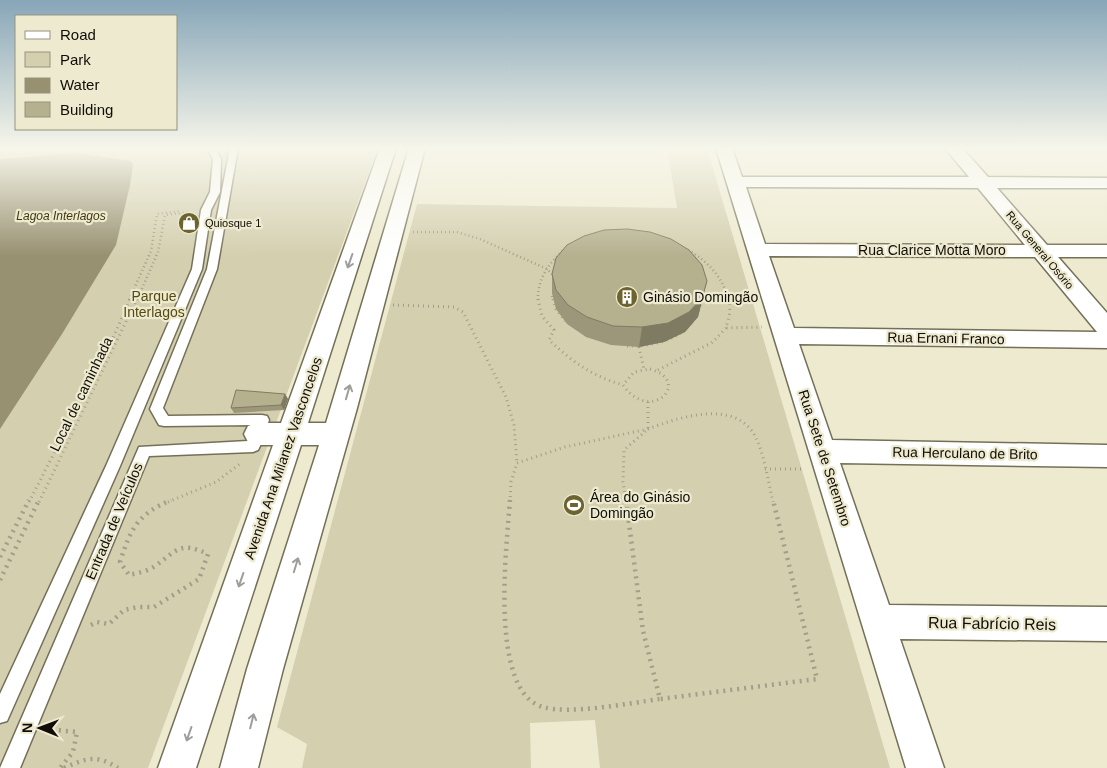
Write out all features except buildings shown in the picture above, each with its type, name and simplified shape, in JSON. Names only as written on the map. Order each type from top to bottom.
[{"type":"street","name":"Avenida Ana Milanez Vasconcelos","points":[[177,768],[376,184]]},
{"type":"street","points":[[239,768],[264,670],[336,434],[407,184]]},
{"type":"street","name":"Rua Sete de Setembro","points":[[737,184],[925,768]]},
{"type":"street","name":"Rua General Osório","points":[[984,184],[1107,328]]},
{"type":"street","points":[[364,222],[396,227]]},
{"type":"street","name":"Rua Clarice Motta Moro","points":[[757,250],[1107,251]]},
{"type":"street","points":[[340,291],[376,298]]},
{"type":"street","name":"Rua Ernani Franco","points":[[784,331],[1107,340]]},
{"type":"street","points":[[257,434],[336,434]]},
{"type":"street","name":"Rua Herculano de Brito","points":[[825,460],[1107,456]]},
{"type":"street","name":"Rua Fabrício Reis","points":[[878,622],[1107,624]]},
{"type":"lane","name":"Entrada de Veículos","points":[[0,714],[114,466],[170,337],[197,269],[199,210],[215,192],[215,184]]},
{"type":"lane","points":[[227,184],[212,268],[156,409],[164,421],[262,420],[257,434]]},
{"type":"lane","name":"Entrada de Veículos","points":[[10,768],[144,451],[252,446],[257,434]]},
{"type":"path","points":[[0,557],[113,338],[151,252],[158,214],[199,210]]},
{"type":"path","name":"Local de caminhada","points":[[0,580],[128,322],[158,252],[166,215],[199,210]]},
{"type":"path","points":[[396,227],[457,232],[480,238],[547,268],[556,278],[561,271]]},
{"type":"path","points":[[573,246],[565,248],[552,260],[539,282],[541,314],[554,330],[549,340],[573,362],[600,378],[623,385],[633,396],[648,402],[660,400],[669,391],[667,380],[658,370]]},
{"type":"path","points":[[623,385],[630,373],[644,368],[658,370],[714,342],[726,328],[730,311],[724,288],[710,265],[694,252],[685,248]]},
{"type":"path","points":[[620,346],[639,347],[664,342],[685,332],[698,317],[702,301],[700,292]]},
{"type":"path","points":[[552,293],[556,309],[567,324]]},
{"type":"path","points":[[376,298],[454,307],[463,312],[495,373],[506,399],[514,424],[517,463],[510,482],[503,600],[510,667],[525,696],[542,707],[576,709],[817,679],[765,469],[754,435],[742,422],[723,415],[701,414],[669,420],[648,429],[608,436],[517,463]]},
{"type":"path","points":[[726,328],[784,331]]},
{"type":"path","points":[[639,347],[644,368]]},
{"type":"path","points":[[648,402],[648,429],[624,450],[623,482],[636,563],[643,631],[660,699]]},
{"type":"path","points":[[66,636],[97,622],[109,624],[124,610],[138,606],[154,607],[199,579],[208,554],[191,546],[181,547],[167,554],[156,565],[140,573],[129,575],[120,562],[134,525],[146,512],[232,474],[245,458]]},
{"type":"path","points":[[765,469],[825,460]]},
{"type":"path","points":[[31,718],[47,731],[77,732],[73,752],[60,768]]},
{"type":"path","points":[[64,768],[89,756],[105,759],[118,768]]},
{"type":"green space","name":"Parque Interlagos","points":[[0,184],[365,184],[148,768],[0,768]]},
{"type":"green space","name":"Área do Ginásio Domingão","points":[[673,184],[718,184],[890,768],[600,768],[595,720],[530,723],[531,768],[302,768],[307,744],[277,727],[417,204],[677,208]]},
{"type":"water","name":"Lagoa Interlagos","points":[[0,184],[130,184],[116,245],[62,334],[0,429]]},
{"type":"place","name":"Quiosque 1","points":[[189,223]]},
{"type":"place","name":"Ginásio Domingão","points":[[627,297]]},
{"type":"place","name":"Área do Ginásio Domingão","points":[[574,505]]}]
